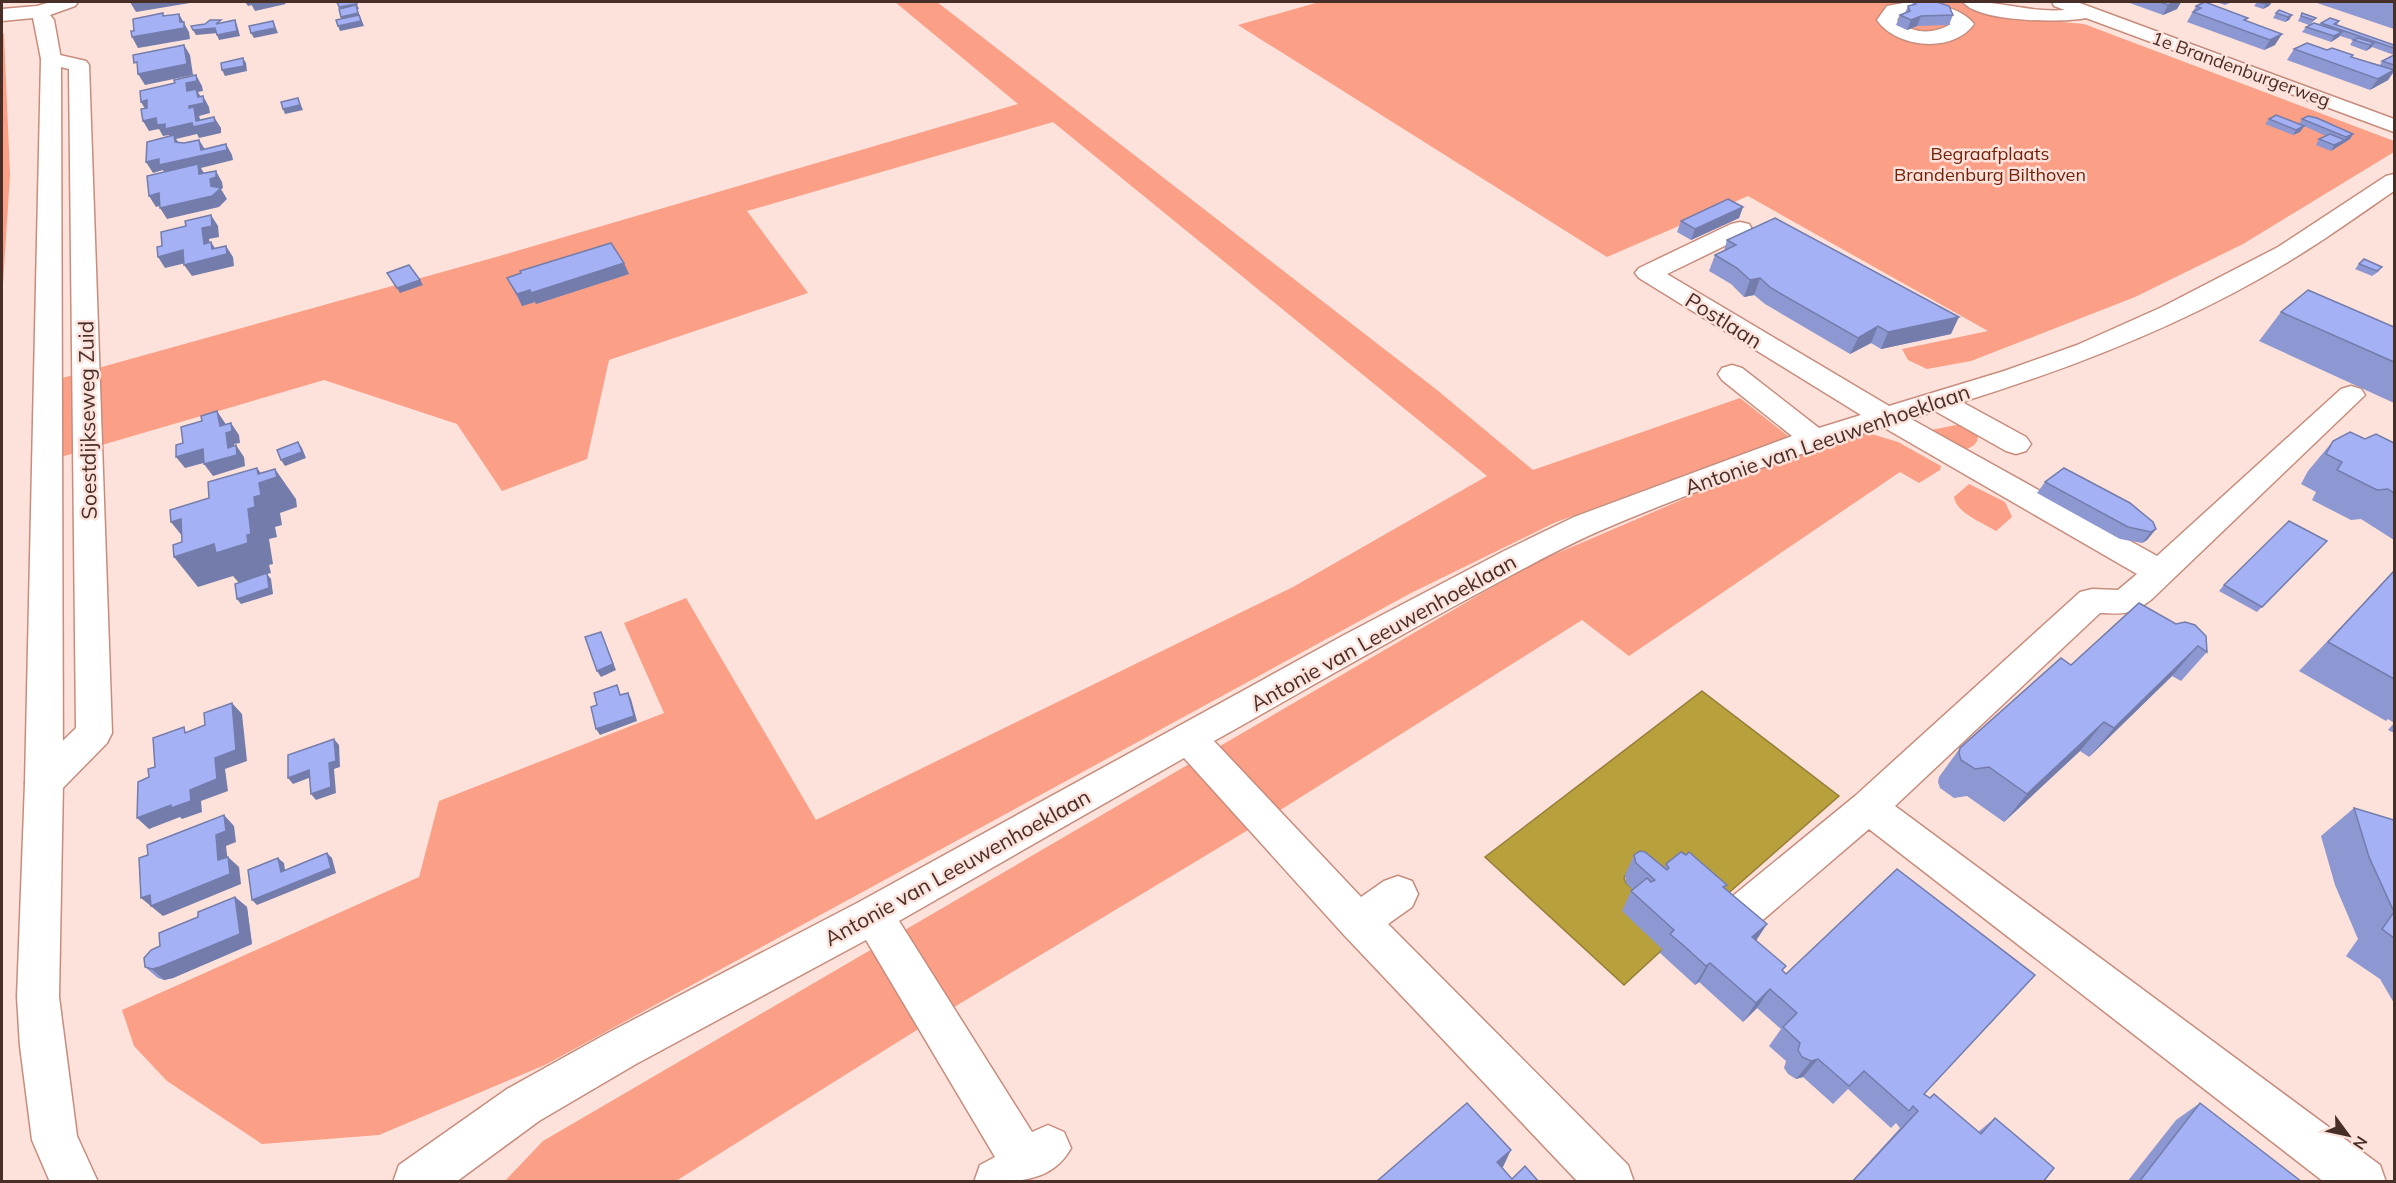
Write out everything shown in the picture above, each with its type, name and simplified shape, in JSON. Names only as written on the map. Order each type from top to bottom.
[{"type":"street","name":"1e Brandenburgerweg","points":[[1972,2],[2024,15],[2074,16],[2088,12]]},
{"type":"street","points":[[1946,13],[1972,2]]},
{"type":"street","name":"1e Brandenburgerweg","points":[[2061,2],[2394,126]]},
{"type":"street","name":"Soestdijkseweg Zuid","points":[[2,15],[53,7]]},
{"type":"street","name":"Soestdijkseweg Zuid","points":[[53,7],[45,23],[51,59],[44,783],[38,997],[56,1140],[75,1182]]},
{"type":"street","name":"Soestdijkseweg Zuid","points":[[44,783],[93,733],[79,65],[51,59]]},
{"type":"street","points":[[2374,118],[2394,106]]},
{"type":"street","name":"Antonie van Leeuwenhoeklaan","points":[[416,1182],[523,1105],[696,1008],[873,915],[1189,740],[1365,639],[1532,550],[1585,525],[1814,439],[1938,401],[2087,351],[2172,313],[2288,252],[2394,181]]},
{"type":"street","name":"Postlaan","points":[[1740,229],[1648,273],[1842,392],[1888,417]]},
{"type":"street","points":[[1732,374],[1814,439]]},
{"type":"street","points":[[1737,917],[1868,807],[2092,601],[2126,602],[2351,395]]},
{"type":"street","points":[[1938,401],[2016,444],[1971,471]]},
{"type":"street","points":[[1888,417],[1971,471],[2160,572]]},
{"type":"street","points":[[1189,740],[1358,922],[1611,1182]]},
{"type":"street","points":[[1868,807],[2363,1182]]},
{"type":"street","points":[[1358,922],[1398,894]]},
{"type":"street","points":[[873,915],[979,1068],[1023,1165]]},
{"type":"green space","points":[[895,2],[937,2],[1437,390],[1533,470],[1740,398],[1788,436],[1554,523],[1411,593],[545,1065],[379,1135],[262,1144],[167,1081],[134,1046],[122,1010],[419,877],[439,801],[664,713],[624,623],[686,598],[816,820],[1293,587],[1487,476],[1053,122],[747,211],[808,293],[609,360],[587,459],[502,491],[457,424],[324,380],[47,461],[48,382],[496,257],[1018,104]]},
{"type":"green space","name":"Begraafplaats Brandenburg Bilthoven","points":[[1319,2],[1964,2],[2019,18],[2084,24],[2394,141],[2394,152],[2243,244],[2135,297],[1971,361],[1927,369],[1908,360],[1902,349],[1988,331],[1748,196],[1607,257],[1238,25]]},
{"type":"green space","points":[[2,32],[4,34],[10,175],[2,299]]},
{"type":"green space","points":[[1961,424],[1974,431],[1978,437],[1973,446],[1963,450],[1926,431]]},
{"type":"green space","points":[[1865,432],[1898,442],[1941,466],[1940,470],[1919,483],[1900,472],[1629,656],[1582,620],[1263,821],[936,1018],[676,1181],[504,1182],[543,1141],[1532,564],[1707,489]]},
{"type":"green space","points":[[1969,484],[2005,502],[2012,517],[1996,531],[1965,513],[1956,503],[1954,497]]},
{"type":"shaded area","points":[[1702,691],[1839,796],[1715,905],[1627,873],[1624,878],[1626,883],[1645,900],[1663,949],[1624,985],[1485,857]]},
{"type":"building","points":[[337,2],[356,2],[357,4],[339,7]]},
{"type":"building","points":[[1915,2],[1937,2],[1949,6],[1953,15],[1921,16],[1911,20],[1900,15],[1910,11],[1908,6],[1916,4]]},
{"type":"building","points":[[2160,2],[2176,2],[2168,5]]},
{"type":"building","points":[[2205,2],[2282,34],[2270,40],[2193,12],[2201,8],[2196,6]]},
{"type":"building","points":[[356,5],[358,13],[341,17],[339,9]]},
{"type":"building","points":[[2279,10],[2292,15],[2288,17],[2276,13]]},
{"type":"building","points":[[163,13],[163,16],[179,14],[180,22],[184,22],[184,28],[132,37],[133,19]]},
{"type":"building","points":[[2302,13],[2316,18],[2313,20],[2301,16]]},
{"type":"building","points":[[359,15],[361,21],[338,26],[336,20]]},
{"type":"building","points":[[2330,18],[2339,21],[2334,24],[2394,45],[2394,48],[2321,23]]},
{"type":"building","points":[[210,20],[221,20],[216,24],[235,20],[237,31],[217,35],[215,28],[193,30],[191,26],[205,24]]},
{"type":"building","points":[[273,21],[275,28],[251,33],[249,26]]},
{"type":"building","points":[[2314,23],[2342,32],[2334,36],[2306,27]]},
{"type":"building","points":[[2358,38],[2374,43],[2370,45],[2353,40]]},
{"type":"building","points":[[2307,43],[2327,50],[2332,48],[2353,55],[2351,57],[2394,70],[2378,79],[2294,49]]},
{"type":"building","points":[[184,45],[187,64],[138,74],[137,62],[134,63],[133,55]]},
{"type":"building","points":[[2394,55],[2394,65],[2382,61]]},
{"type":"building","points":[[243,58],[244,66],[222,70],[221,63]]},
{"type":"building","points":[[196,75],[197,81],[186,83],[187,91],[196,89],[198,97],[203,96],[204,103],[189,106],[189,108],[194,107],[196,121],[214,117],[215,122],[193,127],[192,123],[165,129],[165,124],[157,125],[156,118],[143,121],[141,109],[147,108],[147,100],[141,102],[140,91],[175,83],[174,80]]},
{"type":"building","points":[[298,98],[300,105],[283,109],[281,102]]},
{"type":"building","points":[[2276,115],[2304,126],[2296,130],[2269,119]]},
{"type":"building","points":[[2308,116],[2353,134],[2346,137],[2302,119]]},
{"type":"building","points":[[2330,134],[2345,140],[2334,145],[2319,139]]},
{"type":"building","points":[[174,135],[175,142],[199,140],[201,150],[226,144],[227,150],[159,165],[159,159],[146,162],[147,142]]},
{"type":"building","points":[[198,164],[199,174],[216,171],[216,177],[210,179],[211,186],[221,188],[212,196],[160,208],[159,193],[149,196],[147,176]]},
{"type":"building","points":[[1728,199],[1743,207],[1695,229],[1681,221]]},
{"type":"building","points":[[211,215],[212,226],[202,228],[204,244],[211,242],[212,249],[226,246],[227,254],[184,265],[183,250],[158,257],[157,247],[162,246],[161,232],[186,226],[185,221]]},
{"type":"building","points":[[1775,218],[1959,317],[1888,332],[1878,326],[1858,338],[1771,288],[1760,278],[1750,280],[1737,268],[1715,255],[1736,245],[1727,240]]},
{"type":"building","points":[[611,243],[624,263],[531,293],[530,290],[517,294],[507,278],[521,273],[520,271]]},
{"type":"building","points":[[2364,259],[2382,267],[2377,271],[2359,264]]},
{"type":"building","points":[[409,265],[420,280],[397,288],[387,273]]},
{"type":"building","points":[[2308,290],[2394,327],[2394,362],[2281,312]]},
{"type":"building","points":[[217,411],[220,426],[231,423],[232,431],[226,433],[228,448],[236,445],[237,455],[204,464],[203,449],[176,457],[176,445],[183,443],[181,427],[202,421],[201,416]]},
{"type":"building","points":[[2350,432],[2365,439],[2376,434],[2394,443],[2394,493],[2388,489],[2377,490],[2337,470],[2342,462],[2326,454],[2333,441]]},
{"type":"building","points":[[298,442],[302,452],[281,460],[277,450]]},
{"type":"building","points":[[257,468],[258,474],[275,469],[277,477],[259,483],[261,495],[254,497],[255,507],[248,509],[251,534],[247,535],[248,543],[216,553],[214,544],[174,557],[173,545],[182,542],[181,519],[171,522],[170,510],[209,498],[208,482]]},
{"type":"building","points":[[2064,468],[2130,503],[2153,522],[2156,529],[2151,532],[2128,527],[2045,482]]},
{"type":"building","points":[[2289,521],[2327,541],[2262,607],[2224,585]]},
{"type":"building","points":[[2394,571],[2394,679],[2328,642]]},
{"type":"building","points":[[267,573],[269,588],[237,599],[235,584]]},
{"type":"building","points":[[2139,603],[2176,624],[2185,622],[2195,625],[2206,636],[2207,652],[2198,646],[2114,728],[2104,722],[2027,794],[1989,767],[1975,769],[1961,760],[1960,748],[2061,658],[2071,665]]},
{"type":"building","points":[[601,632],[613,664],[597,671],[585,637]]},
{"type":"building","points":[[617,685],[620,695],[628,693],[634,716],[596,729],[591,707],[597,705],[594,693]]},
{"type":"building","points":[[232,703],[236,750],[215,758],[217,779],[190,790],[191,801],[171,808],[171,805],[137,818],[138,782],[149,777],[148,769],[155,767],[153,738],[184,727],[185,733],[205,725],[204,713]]},
{"type":"building","points":[[334,739],[336,761],[329,763],[331,787],[311,794],[309,770],[288,778],[288,755]]},
{"type":"building","points":[[2354,808],[2394,820],[2394,912],[2369,857]]},
{"type":"building","points":[[224,815],[226,831],[216,835],[218,860],[228,857],[230,874],[151,906],[150,895],[141,898],[139,858],[148,855],[147,845]]},
{"type":"building","points":[[1640,851],[1645,852],[1667,870],[1669,868],[1666,864],[1681,852],[1686,855],[1689,852],[1727,885],[1723,887],[1767,924],[1752,937],[1786,966],[1782,970],[1786,974],[1897,869],[2035,975],[1924,1094],[1930,1098],[1934,1094],[1981,1134],[1995,1118],[2054,1168],[2043,1182],[1852,1182],[1918,1111],[1913,1106],[1909,1111],[1864,1071],[1849,1086],[1818,1059],[1811,1061],[1802,1057],[1798,1050],[1800,1043],[1783,1027],[1797,1013],[1770,989],[1756,1003],[1710,963],[1706,966],[1670,934],[1674,930],[1631,891],[1647,878],[1651,882],[1655,880],[1636,863],[1634,855]]},
{"type":"building","points":[[327,853],[331,868],[252,900],[248,870],[278,858],[281,872]]},
{"type":"building","points":[[235,897],[240,934],[160,967],[152,969],[145,967],[144,958],[151,950],[160,946],[159,933],[198,917],[198,912]]},
{"type":"building","points":[[2394,912],[2394,938],[2382,929]]},
{"type":"building","points":[[1467,1103],[1511,1150],[1497,1162],[1512,1179],[1525,1166],[1539,1182],[1376,1182]]},
{"type":"building","points":[[2200,1103],[2302,1182],[2139,1182]]}]
